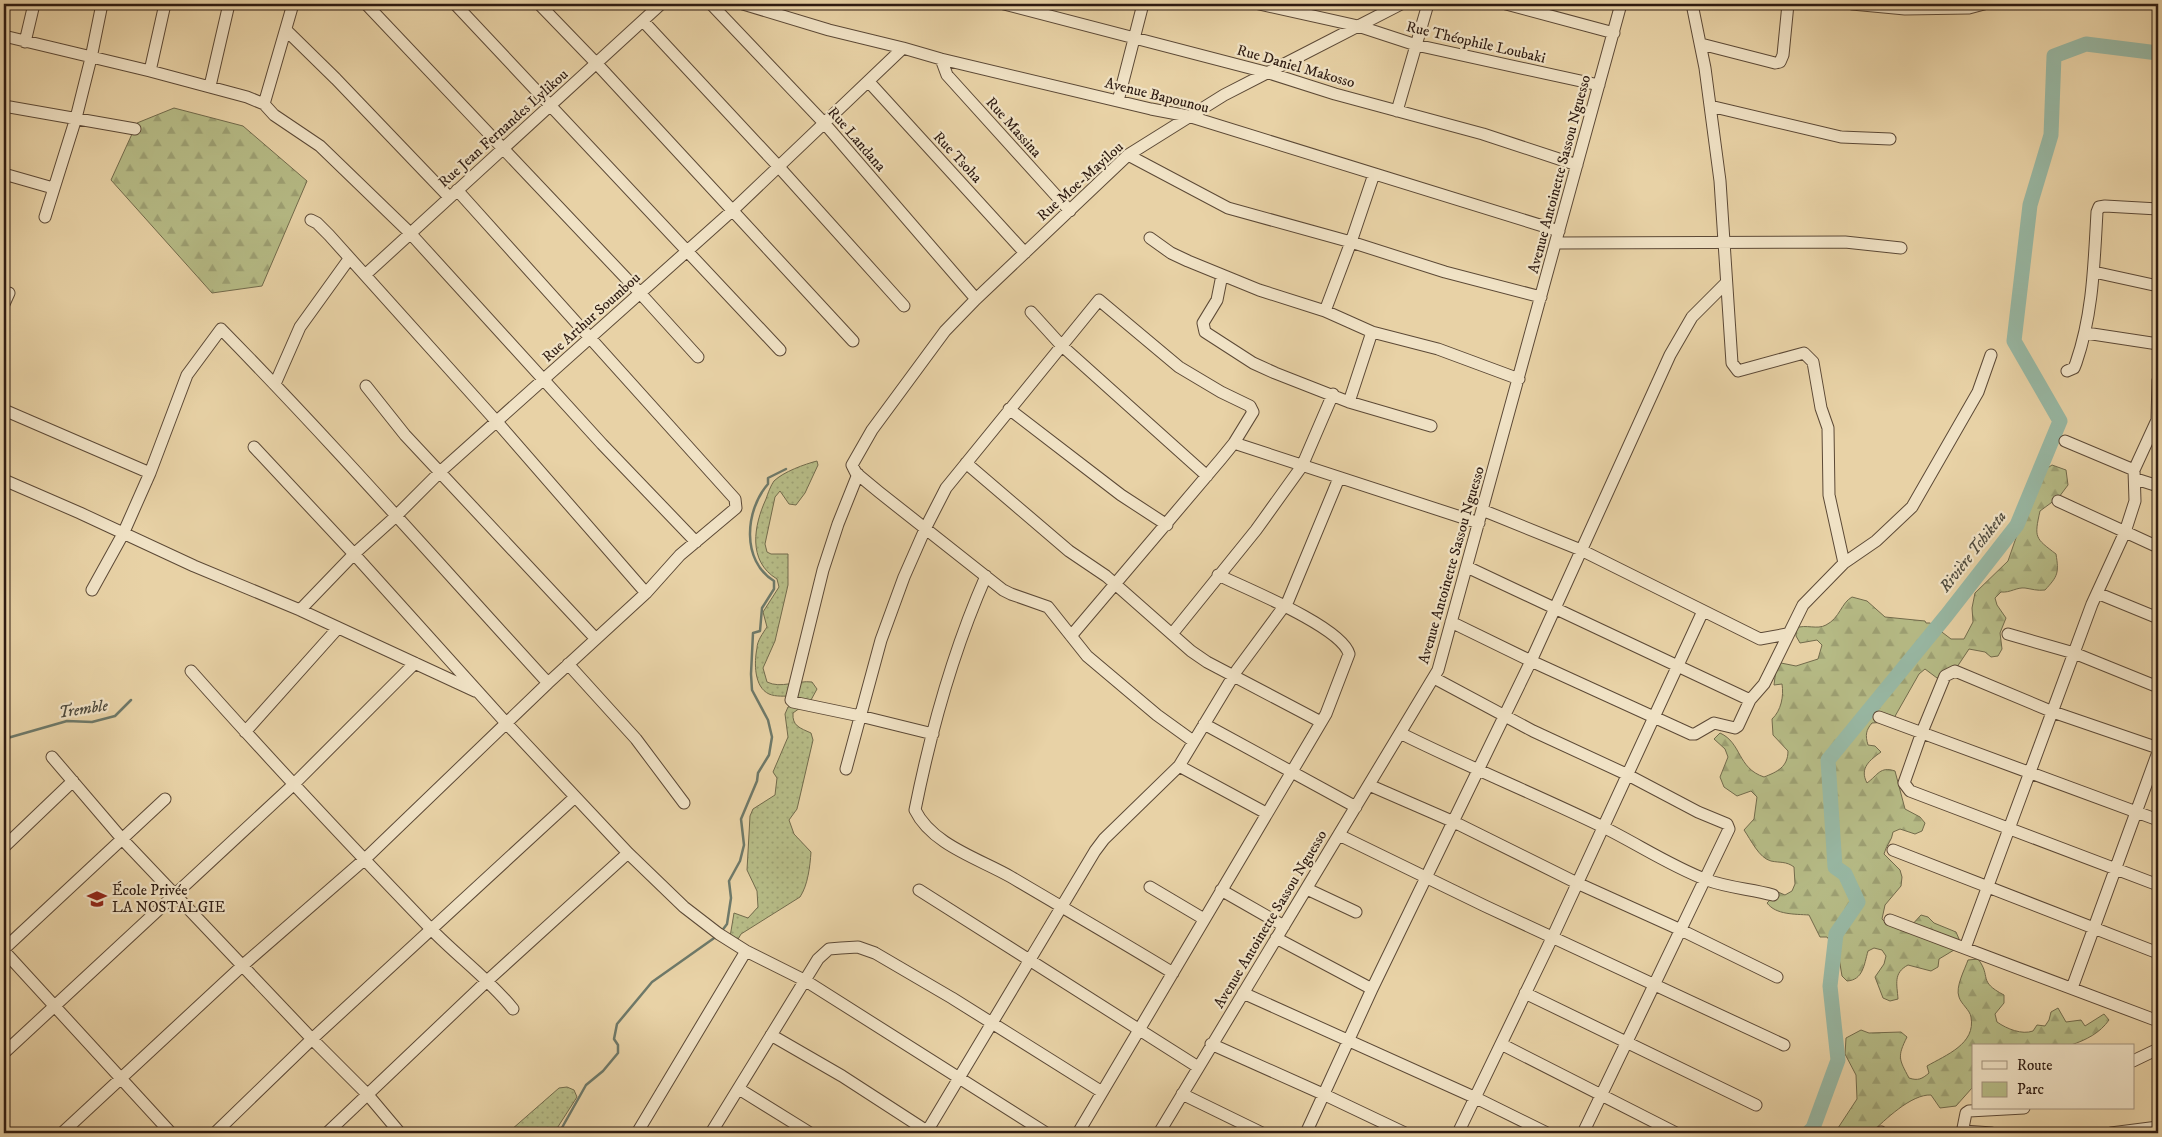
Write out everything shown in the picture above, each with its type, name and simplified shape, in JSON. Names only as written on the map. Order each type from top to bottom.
[{"type":"street","points":[[25,42],[34,4]]},
{"type":"street","points":[[45,217],[76,118],[102,4]]},
{"type":"street","points":[[150,71],[165,4]]},
{"type":"street","points":[[210,86],[229,4]]},
{"type":"street","points":[[264,104],[293,4]]},
{"type":"street","points":[[366,4],[640,293],[698,357]]},
{"type":"street","points":[[455,4],[780,350]]},
{"type":"street","points":[[539,4],[854,341]]},
{"type":"street","name":"Rue Jean Fernandes Lylikou","points":[[364,274],[661,4]]},
{"type":"street","name":"Rue Landana","points":[[711,4],[825,124],[976,299]]},
{"type":"street","name":"Avenue Bapounou","points":[[743,4],[829,30],[941,59],[1188,116],[1559,231]]},
{"type":"street","name":"Rue Daniel Makosso","points":[[1004,4],[1269,73],[1483,134],[1577,164]]},
{"type":"street","points":[[1118,101],[1143,4]]},
{"type":"street","name":"Rue Théophile Loubaki","points":[[1259,4],[1358,26],[1416,45],[1599,86]]},
{"type":"street","name":"Rue Moe-Mayilou","points":[[860,716],[791,700],[823,570],[855,470],[872,430],[945,331],[976,299],[1128,155],[1224,94],[1269,73],[1401,4]]},
{"type":"street","points":[[1397,111],[1428,4]]},
{"type":"street","points":[[1506,4],[1614,33]]},
{"type":"street","name":"Avenue Antoinette Sassou Nguesso","points":[[1159,1133],[1436,674],[1452,622],[1621,4]]},
{"type":"street","points":[[1692,4],[1701,44],[1720,181],[1732,363],[1738,371],[1804,354],[1813,362],[1821,408],[1828,428],[1829,495],[1844,563]]},
{"type":"street","points":[[1701,44],[1775,64],[1780,62],[1784,55],[1788,4]]},
{"type":"street","points":[[1852,4],[1905,9],[1919,6],[1968,6],[1984,4]]},
{"type":"street","points":[[643,21],[778,166],[904,306]]},
{"type":"street","points":[[62,1133],[242,966],[364,859],[568,664],[646,593],[670,566],[736,508],[735,499],[592,338],[453,193],[286,30]]},
{"type":"street","points":[[4,36],[210,86],[264,104],[274,115],[320,146],[410,234],[544,381],[696,542]]},
{"type":"street","name":"Rue Arthur Soumbou","points":[[300,610],[354,554],[395,517],[441,471],[544,381],[733,210],[903,48]]},
{"type":"street","name":"Rue Massina","points":[[941,59],[947,75],[1070,212]]},
{"type":"street","name":"Rue Tsoha","points":[[869,82],[1025,254]]},
{"type":"street","points":[[4,106],[135,129]]},
{"type":"street","points":[[1710,106],[1841,137],[1890,139]]},
{"type":"street","points":[[1128,155],[1228,208],[1351,242],[1445,272],[1541,297]]},
{"type":"street","points":[[4,174],[53,188]]},
{"type":"street","points":[[1325,312],[1374,174]]},
{"type":"street","points":[[2067,371],[2074,368],[2086,333],[2094,272],[2097,212],[2100,207],[2105,206],[2158,209]]},
{"type":"street","points":[[311,220],[317,223],[498,422],[646,593]]},
{"type":"street","points":[[1150,238],[1171,253],[1258,290],[1325,312],[1372,332],[1438,349],[1518,379]]},
{"type":"street","points":[[1556,243],[1724,244],[1845,242],[1901,248]]},
{"type":"street","points":[[275,384],[300,327],[349,258]]},
{"type":"street","points":[[2094,272],[2158,286]]},
{"type":"street","points":[[1222,275],[1217,300],[1203,323],[1206,332],[1253,363],[1349,402],[1431,426]]},
{"type":"street","points":[[1306,1133],[1350,1041],[1372,989],[1531,661],[1680,336],[1692,317],[1726,283]]},
{"type":"street","points":[[846,769],[881,640],[904,576],[946,488],[1099,300],[1179,367],[1221,392],[1252,407],[1253,412],[1234,443],[1167,525],[1071,636]]},
{"type":"street","points":[[1031,312],[1061,345],[1207,476]]},
{"type":"street","points":[[92,590],[123,534],[150,473],[187,375],[221,328],[275,384],[548,683]]},
{"type":"street","points":[[1349,402],[1372,332]]},
{"type":"street","points":[[2086,333],[2158,344]]},
{"type":"street","points":[[1452,622],[1531,661],[1691,734],[1695,734],[1714,723],[1735,728],[1738,726],[1750,700],[1764,684],[1787,634],[1803,605],[1844,563],[1876,541],[1912,507],[1974,400],[1992,355]]},
{"type":"street","points":[[1965,948],[2097,593],[2126,532],[2135,501],[2135,474],[2155,433],[2158,380]]},
{"type":"street","points":[[366,386],[405,435],[441,471],[596,638]]},
{"type":"street","points":[[1172,634],[1256,530],[1302,466],[1333,394]]},
{"type":"street","points":[[1009,409],[1121,495],[1167,525]]},
{"type":"street","points":[[4,410],[150,473]]},
{"type":"street","points":[[2065,441],[2158,486]]},
{"type":"street","points":[[1234,443],[1479,523]]},
{"type":"street","points":[[254,447],[354,554],[507,724],[628,852],[684,907],[719,934],[746,951],[806,982],[1046,1133]]},
{"type":"street","points":[[966,463],[1069,551],[1116,585],[1206,662],[1321,722]]},
{"type":"street","points":[[855,470],[1010,594],[1048,607],[1087,656],[1117,683],[1193,741]]},
{"type":"street","points":[[771,1035],[842,1076],[928,1133],[1061,907],[1104,839],[1179,766],[1233,676],[1284,606],[1319,529],[1339,478]]},
{"type":"street","points":[[4,480],[194,566],[300,610],[481,694]]},
{"type":"street","points":[[2058,501],[2158,547]]},
{"type":"street","points":[[1482,510],[1581,550],[1760,639],[1787,634]]},
{"type":"street","points":[[1467,567],[1750,700]]},
{"type":"street","points":[[1078,1133],[1321,722],[1350,654],[1348,649],[1308,618],[1218,575]]},
{"type":"street","points":[[986,576],[965,624],[933,734],[915,810],[920,819],[952,846],[991,865],[1173,973]]},
{"type":"street","points":[[2097,593],[2158,618]]},
{"type":"street","points":[[1458,1133],[1553,936],[1626,774],[1703,611]]},
{"type":"street","points":[[245,732],[338,628]]},
{"type":"street","points":[[2008,634],[2074,653],[2158,687]]},
{"type":"street","points":[[4,1053],[293,786],[414,663]]},
{"type":"street","points":[[568,664],[636,739],[684,802]]},
{"type":"street","points":[[191,671],[293,786],[432,930],[487,981],[513,1009]]},
{"type":"street","points":[[2072,988],[2115,868],[2158,750],[2053,712],[1955,672],[1946,676],[1922,732],[1905,779],[1906,787],[1910,791],[2010,828],[2115,868],[2158,885]]},
{"type":"street","points":[[1436,674],[1533,731],[1626,774],[1698,812],[1727,824],[1729,830],[1583,1133]]},
{"type":"street","points":[[860,716],[933,734]]},
{"type":"street","points":[[1879,717],[2158,820]]},
{"type":"street","points":[[1204,724],[1356,807]]},
{"type":"street","points":[[1400,733],[1478,772],[1602,827],[1705,879],[1735,889],[1756,890],[1773,895]]},
{"type":"street","points":[[52,757],[123,840],[312,1039],[368,1095],[400,1133]]},
{"type":"street","points":[[1179,766],[1266,813]]},
{"type":"street","points":[[4,847],[73,782]]},
{"type":"street","points":[[1369,785],[1454,822],[1577,883],[1681,930],[1776,977]]},
{"type":"street","points":[[215,1133],[312,1039],[575,796]]},
{"type":"street","points":[[165,799],[4,950],[171,1133]]},
{"type":"street","points":[[1339,835],[1427,878],[1784,1044]]},
{"type":"street","points":[[1893,850],[2158,953]]},
{"type":"street","points":[[327,1133],[487,981],[628,852]]},
{"type":"street","points":[[1150,887],[1204,919]]},
{"type":"street","points":[[1307,889],[1356,912]]},
{"type":"street","points":[[920,890],[1198,1067]]},
{"type":"street","points":[[1221,890],[1284,926]]},
{"type":"street","points":[[1890,920],[2158,1021]]},
{"type":"street","points":[[1276,938],[1372,989]]},
{"type":"street","points":[[711,1133],[806,982],[818,959],[830,949],[858,947],[875,953],[1102,1092]]},
{"type":"street","points":[[637,1133],[746,951]]},
{"type":"street","points":[[1243,993],[1476,1098],[1547,1133]]},
{"type":"street","points":[[1525,993],[1627,1041],[1756,1106]]},
{"type":"street","points":[[1212,1044],[1404,1133]]},
{"type":"street","points":[[1501,1044],[1676,1133]]},
{"type":"street","points":[[2134,1061],[2158,1049]]},
{"type":"street","points":[[739,1089],[810,1133]]},
{"type":"street","points":[[1182,1094],[1262,1133]]},
{"type":"street","points":[[1987,1110],[1969,1111],[1966,1113],[1963,1132],[1992,1133]]},
{"type":"street","points":[[2111,1133],[2158,1127]]},
{"type":"green space","points":[[174,108],[243,126],[307,181],[262,286],[212,293],[111,180],[137,123]]},
{"type":"green space","points":[[817,461],[818,465],[805,493],[796,505],[789,504],[780,491],[775,497],[765,544],[767,552],[771,554],[788,554],[788,585],[775,641],[763,668],[767,682],[783,685],[812,682],[817,689],[811,700],[793,713],[795,724],[811,733],[813,740],[797,809],[789,820],[794,834],[811,852],[807,881],[800,897],[741,934],[737,941],[730,937],[734,913],[748,918],[758,907],[757,891],[747,870],[750,816],[753,809],[775,795],[777,778],[773,772],[788,737],[785,714],[788,707],[795,704],[793,696],[775,696],[764,691],[756,674],[757,645],[767,627],[763,612],[779,587],[777,579],[761,563],[757,553],[756,531],[758,520],[774,481],[800,466]]},
{"type":"green space","points":[[2052,465],[2066,470],[2068,485],[2059,497],[2040,511],[2038,520],[2038,537],[2056,554],[2057,574],[2053,581],[2045,590],[2019,588],[2001,592],[1995,598],[1997,605],[2006,618],[2000,633],[2002,649],[1998,656],[1991,657],[1985,652],[1969,649],[1957,667],[1937,678],[1925,669],[1919,674],[1894,718],[1888,722],[1872,723],[1867,730],[1868,745],[1875,746],[1881,752],[1870,761],[1865,769],[1864,773],[1867,783],[1882,770],[1895,771],[1905,809],[1920,817],[1925,823],[1922,831],[1915,834],[1900,829],[1893,832],[1884,854],[1900,870],[1902,877],[1901,886],[1885,905],[1882,919],[1887,924],[1910,927],[1921,915],[1928,917],[1934,923],[1956,932],[1959,939],[1959,947],[1939,959],[1938,967],[1931,971],[1908,965],[1903,968],[1897,979],[1898,999],[1890,1001],[1883,998],[1875,977],[1884,964],[1886,956],[1882,950],[1874,948],[1868,951],[1860,975],[1847,981],[1842,976],[1838,952],[1827,937],[1820,937],[1809,915],[1781,912],[1775,910],[1767,903],[1778,892],[1785,895],[1792,891],[1795,884],[1794,867],[1786,863],[1767,859],[1756,848],[1744,830],[1754,819],[1757,797],[1751,791],[1737,796],[1724,787],[1720,777],[1728,757],[1725,749],[1714,739],[1720,733],[1727,737],[1749,768],[1764,777],[1784,765],[1788,757],[1788,751],[1773,735],[1772,719],[1780,708],[1783,693],[1782,684],[1774,685],[1776,669],[1781,663],[1796,666],[1818,659],[1822,645],[1817,640],[1800,643],[1796,636],[1796,628],[1826,625],[1834,619],[1845,603],[1852,597],[1867,601],[1885,617],[1925,621],[1951,639],[1964,639],[1973,622],[1972,608],[1975,593],[2008,561],[2028,503],[2046,469]]},
{"type":"green space","points":[[1978,959],[1988,982],[2004,995],[2004,1003],[1995,1014],[1997,1022],[2005,1027],[2019,1032],[2033,1031],[2037,1025],[2045,1026],[2051,1012],[2058,1008],[2066,1022],[2081,1020],[2085,1026],[2104,1014],[2109,1020],[2092,1036],[2074,1044],[1972,1044],[1972,1088],[1956,1106],[1940,1108],[1931,1095],[1923,1096],[1907,1103],[1883,1121],[1871,1133],[1838,1133],[1838,1128],[1857,1099],[1856,1075],[1845,1054],[1846,1038],[1861,1030],[1869,1033],[1901,1032],[1907,1037],[1900,1058],[1909,1078],[1920,1079],[1924,1077],[1929,1073],[1927,1066],[1958,1048],[1969,1034],[1971,1017],[1960,1000],[1958,993],[1968,960]]},
{"type":"green space","points":[[567,1087],[574,1090],[577,1097],[554,1133],[510,1133],[511,1130],[559,1088]]},
{"type":"waterway","name":"Rivière Tchiketa","points":[[1808,1133],[1813,1128],[1838,1060],[1830,986],[1836,934],[1858,902],[1845,874],[1835,867],[1828,760],[1946,616],[2017,525],[2060,421],[2014,341],[2030,205],[2051,135],[2054,56],[2086,44],[2158,53]]},
{"type":"waterway","points":[[721,932],[727,924],[731,898],[729,881],[740,861],[744,845],[741,819],[757,781],[758,773],[769,755],[772,737],[768,720],[752,690],[751,674],[753,633],[760,631],[762,608],[774,589],[774,581],[763,572],[756,561],[750,535],[751,521],[760,495],[768,484],[768,478],[786,469]]},
{"type":"waterway","name":"Tremble","points":[[4,739],[67,721],[92,722],[115,716],[131,700]]},
{"type":"waterway","points":[[559,1133],[586,1085],[603,1071],[618,1053],[618,1045],[614,1039],[617,1024],[652,982],[717,936]]},
{"type":"place","name":"École Privée LA NOSTALGIE","points":[[97,899]]}]
